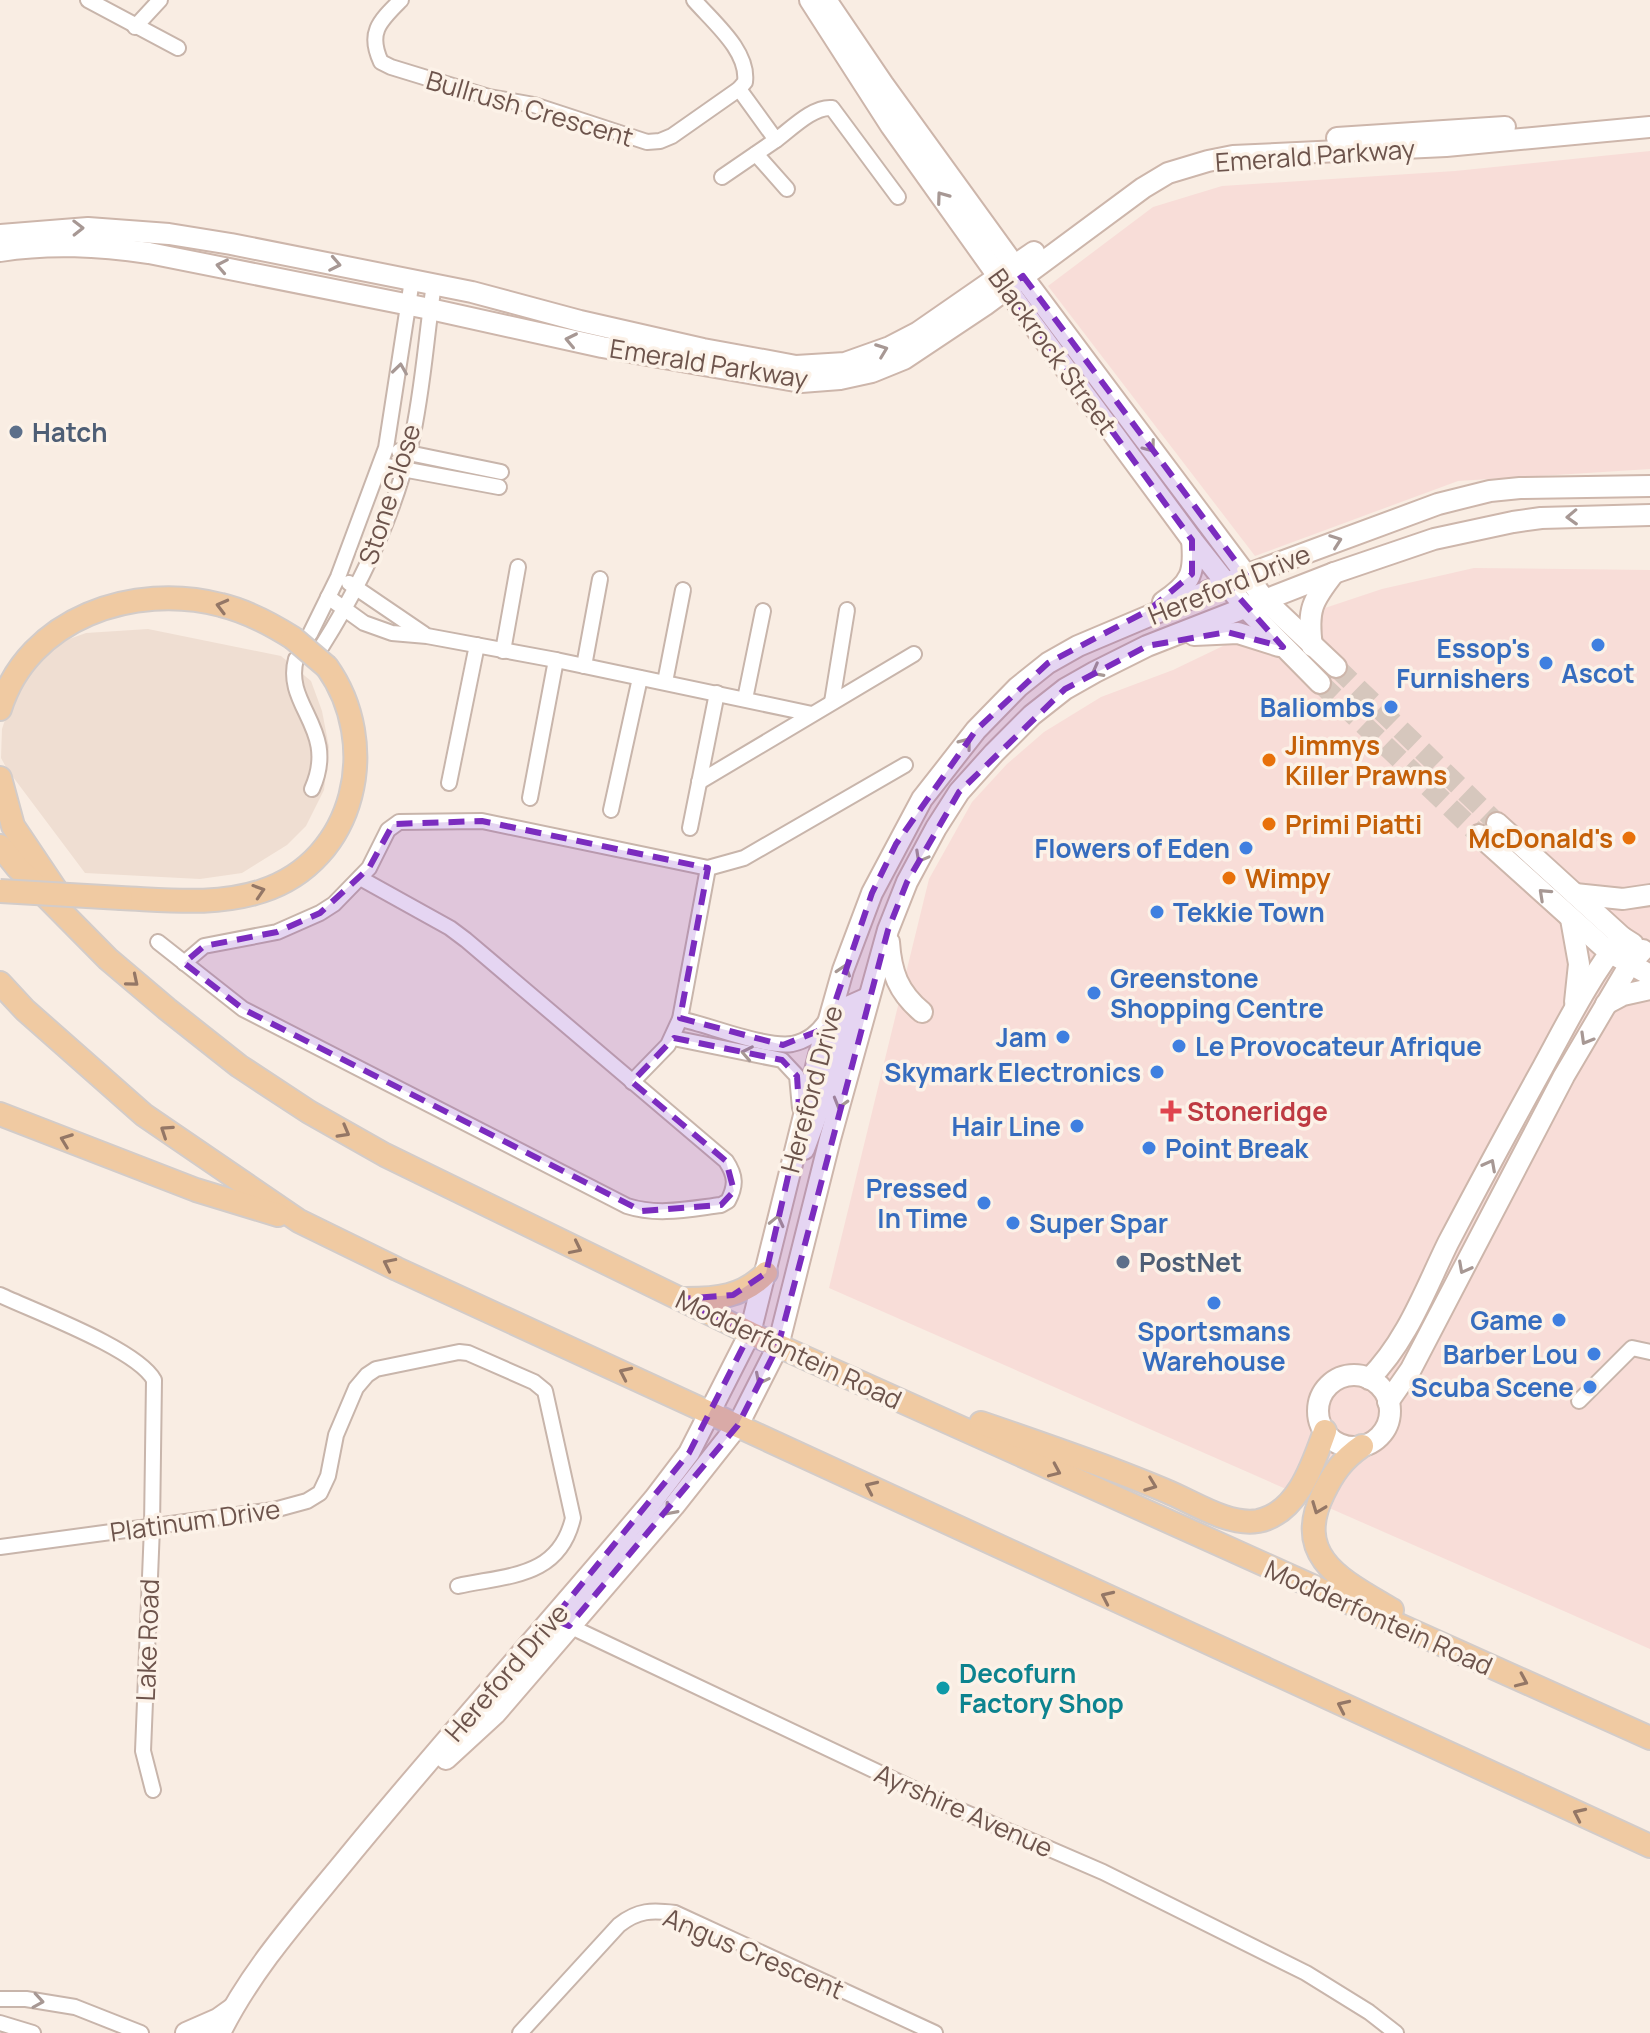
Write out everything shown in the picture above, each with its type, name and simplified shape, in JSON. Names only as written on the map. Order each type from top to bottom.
[{"type":"main road","points":[[0,709],[15,675],[46,638],[88,613],[143,599],[191,599],[249,615],[300,644],[338,683],[348,704],[356,734],[357,764],[351,796],[340,823],[323,847],[308,864],[288,879],[264,890],[238,897],[182,900],[0,891]]},
{"type":"main road","points":[[0,778],[13,826],[27,850],[108,959]]},
{"type":"main road","name":"Modderfontein Road","points":[[0,846],[108,959],[239,1066],[309,1112],[385,1155],[778,1346],[1650,1738]]},
{"type":"main road","points":[[0,983],[25,1010],[144,1115],[299,1221],[397,1269],[1650,1846]]},
{"type":"main road","points":[[0,1114],[196,1190],[299,1221]]},
{"type":"main road","points":[[680,1299],[733,1295],[748,1289],[766,1273]]},
{"type":"main road","points":[[917,1409],[1002,1430],[1243,1521],[1258,1521],[1271,1516],[1291,1501],[1325,1431]]},
{"type":"main road","points":[[1362,1446],[1335,1470],[1315,1511],[1312,1524],[1314,1541],[1323,1560],[1358,1590],[1462,1655]]},
{"type":"street","points":[[88,0],[178,48]]},
{"type":"street","points":[[135,27],[160,0]]},
{"type":"street","name":"Bullrush Crescent","points":[[401,0],[379,24],[374,38],[381,62],[489,97],[534,105],[628,138],[647,142],[672,136],[739,89]]},
{"type":"street","points":[[694,0],[728,39],[744,64],[745,82],[739,89],[776,140]]},
{"type":"street","name":"Blackrock Street","points":[[810,0],[891,126],[1246,575],[1255,603],[1283,647],[1320,683]]},
{"type":"street","name":"Blackrock Street","points":[[826,0],[1192,540],[1226,583],[1336,667]]},
{"type":"street","points":[[722,177],[827,106],[832,108],[898,197]]},
{"type":"street","name":"Emerald Parkway","points":[[0,251],[66,245],[103,246],[227,267],[602,347],[801,382],[840,379],[872,372],[904,359],[933,342],[1011,276],[1124,188],[1164,168],[1219,150],[1345,137],[1650,119]]},
{"type":"street","name":"Emerald Parkway","points":[[0,235],[88,228],[169,234],[434,284],[703,349],[796,366],[845,363],[890,347],[917,333],[1011,276],[1156,179],[1208,161],[1262,154],[1446,146],[1650,127]]},
{"type":"street","points":[[756,154],[787,189]]},
{"type":"street","name":"Stone Close","points":[[300,644],[338,577],[381,465],[412,280]]},
{"type":"street","name":"Stone Close","points":[[295,690],[318,662],[357,588],[403,469],[434,284]]},
{"type":"street","points":[[381,465],[500,480],[386,448]]},
{"type":"street","name":"Hereford Drive","points":[[233,2033],[244,2009],[263,1983],[430,1772],[495,1714],[689,1453],[750,1333],[800,1124],[831,1014],[872,893],[922,799],[976,730],[1018,687],[1048,663],[1108,633],[1246,575],[1414,512],[1467,496],[1520,488],[1650,486]]},
{"type":"street","name":"Hereford Drive","points":[[220,2033],[232,2009],[280,1942],[374,1826],[561,1622],[674,1506],[738,1425],[778,1346],[888,930],[907,882],[936,828],[959,792],[994,753],[1032,715],[1065,689],[1147,646],[1334,573],[1434,539],[1513,522],[1541,518],[1650,515]]},
{"type":"street","points":[[1108,633],[1170,597],[1187,583],[1194,565],[1192,540]]},
{"type":"street","points":[[503,651],[518,567]]},
{"type":"street","points":[[1312,646],[1311,606],[1334,573]]},
{"type":"street","points":[[338,577],[427,636]]},
{"type":"street","points":[[584,666],[600,579]]},
{"type":"street","points":[[665,682],[683,590]]},
{"type":"street","points":[[328,597],[377,629],[556,660],[812,714]]},
{"type":"street","points":[[832,702],[847,610]]},
{"type":"street","points":[[745,699],[763,611]]},
{"type":"street","points":[[1147,646],[1227,632],[1283,647]]},
{"type":"street","points":[[300,644],[292,671],[295,690],[312,721],[319,748],[319,773],[312,789]]},
{"type":"street","points":[[449,783],[477,645]]},
{"type":"street","points":[[699,782],[914,654]]},
{"type":"street","points":[[530,798],[556,660]]},
{"type":"street","points":[[611,810],[640,678]]},
{"type":"street","points":[[690,828],[717,693]]},
{"type":"street","points":[[184,963],[204,946],[292,927],[334,904],[376,858],[393,824],[399,822],[461,820],[498,824],[708,868],[744,858],[905,765]]},
{"type":"street","points":[[1497,823],[1575,894],[1616,945]]},
{"type":"street","points":[[1479,835],[1571,919],[1641,956],[1650,975]]},
{"type":"street","points":[[632,1082],[663,1052],[673,1038],[680,1019],[708,868]]},
{"type":"street","points":[[158,942],[243,1009],[627,1206],[660,1212],[721,1205],[728,1201],[735,1181],[726,1161],[450,928],[360,878]]},
{"type":"street","points":[[1575,894],[1623,899],[1650,895]]},
{"type":"street","points":[[1571,919],[1579,964],[1574,1010]]},
{"type":"street","points":[[888,930],[895,979],[906,997],[922,1012]]},
{"type":"street","points":[[1369,1379],[1393,1352],[1574,1010],[1616,945]]},
{"type":"street","points":[[1388,1402],[1411,1369],[1564,1076],[1606,1004],[1641,956]]},
{"type":"street","points":[[1606,1004],[1623,995],[1650,989]]},
{"type":"street","points":[[789,1172],[816,1120],[850,1006],[868,998]]},
{"type":"street","points":[[680,1019],[771,1043],[790,1044],[808,1039],[831,1014]]},
{"type":"street","points":[[673,1038],[782,1060],[797,1076],[800,1124]]},
{"type":"street","name":"Lake Road","points":[[0,1295],[130,1355],[148,1370],[155,1389],[143,1751],[153,1790]]},
{"type":"street","points":[[1579,1401],[1632,1348],[1650,1352]]},
{"type":"street","name":"Platinum Drive","points":[[0,1547],[274,1510],[307,1501],[320,1493],[328,1476],[336,1435],[356,1388],[367,1375],[376,1369],[459,1352],[468,1353],[534,1382],[545,1391],[573,1518],[565,1541],[542,1567],[458,1586]]},
{"type":"street","points":[[1351,1375],[1369,1379],[1381,1387],[1388,1402],[1388,1422],[1373,1442],[1350,1447],[1338,1443],[1325,1431],[1318,1414],[1319,1403],[1330,1384],[1351,1375]]},
{"type":"street","name":"Ayrshire Avenue","points":[[561,1622],[941,1802],[1103,1872],[1306,1973],[1369,2012],[1396,2033]]},
{"type":"street","name":"Angus Crescent","points":[[520,2033],[619,1925],[632,1915],[652,1910],[675,1913],[931,2032]]},
{"type":"street","points":[[0,1999],[26,1999],[75,2007],[141,2033]]},
{"type":"street","points":[[186,2033],[232,2009]]},
{"type":"street","name":"Ayrshire Avenue","points":[[1369,2012],[1388,2033]]},
{"type":"street","points":[[0,2023],[33,2033]]},
{"type":"highlighted area","points":[[1023,276],[1246,575],[1226,583],[1283,647],[1227,632],[1147,646],[1065,689],[959,792],[907,882],[888,930],[778,1346],[738,1425],[569,1626],[553,1619],[689,1453],[750,1333],[680,1299],[733,1295],[766,1273],[800,1124],[797,1076],[782,1060],[674,1038],[632,1082],[726,1161],[734,1191],[721,1205],[642,1211],[243,1009],[184,963],[204,946],[277,932],[320,913],[369,868],[393,824],[482,821],[708,868],[680,1018],[783,1045],[818,1031],[831,1014],[872,893],[896,844],[976,730],[1048,663],[1149,610],[1192,574],[1192,540],[1007,288]]},
{"type":"shaded area","points":[[1650,151],[1650,469],[1458,481],[1255,556],[1048,286],[1153,207],[1222,186],[1455,171]]},
{"type":"shaded area","points":[[1474,568],[1650,570],[1650,1649],[829,1288],[929,879],[972,802],[1007,764],[1044,732],[1101,697],[1173,670],[1250,633],[1382,589]]},
{"type":"shaded area","points":[[148,629],[281,656],[311,681],[322,711],[329,747],[324,790],[306,826],[287,845],[242,873],[200,879],[85,873],[1,758],[2,729],[9,708],[28,674],[61,642],[86,633]]},
{"type":"tunnel","points":[[1336,667],[1497,823]]},
{"type":"tunnel","points":[[1320,683],[1479,835]]},
{"type":"place","name":"Hatch","points":[[16,432]]},
{"type":"place","name":"Ascot","points":[[1598,645]]},
{"type":"place","name":"Essop's Furnishers","points":[[1546,663]]},
{"type":"place","name":"Baliombs","points":[[1391,707]]},
{"type":"place","name":"Jimmys Killer Prawns","points":[[1269,760]]},
{"type":"place","name":"Primi Piatti","points":[[1269,824]]},
{"type":"place","name":"McDonald's","points":[[1629,838]]},
{"type":"place","name":"Flowers of Eden","points":[[1246,848]]},
{"type":"place","name":"Wimpy","points":[[1229,878]]},
{"type":"place","name":"Tekkie Town","points":[[1157,912]]},
{"type":"place","name":"Greenstone Shopping Centre","points":[[1094,993]]},
{"type":"place","name":"Jam","points":[[1063,1037]]},
{"type":"place","name":"Le Provocateur Afrique","points":[[1179,1046]]},
{"type":"place","name":"Skymark Electronics","points":[[1157,1072]]},
{"type":"place","name":"Stoneridge","points":[[1171,1111]]},
{"type":"place","name":"Hair Line","points":[[1077,1126]]},
{"type":"place","name":"Point Break","points":[[1149,1148]]},
{"type":"place","name":"Pressed In Time","points":[[984,1203]]},
{"type":"place","name":"Super Spar","points":[[1013,1223]]},
{"type":"place","name":"PostNet","points":[[1123,1262]]},
{"type":"place","name":"Sportsmans Warehouse","points":[[1214,1303]]},
{"type":"place","name":"Game","points":[[1559,1320]]},
{"type":"place","name":"Barber Lou","points":[[1594,1354]]},
{"type":"place","name":"Scuba Scene","points":[[1590,1387]]},
{"type":"place","name":"Decofurn Factory Shop","points":[[943,1688]]}]
